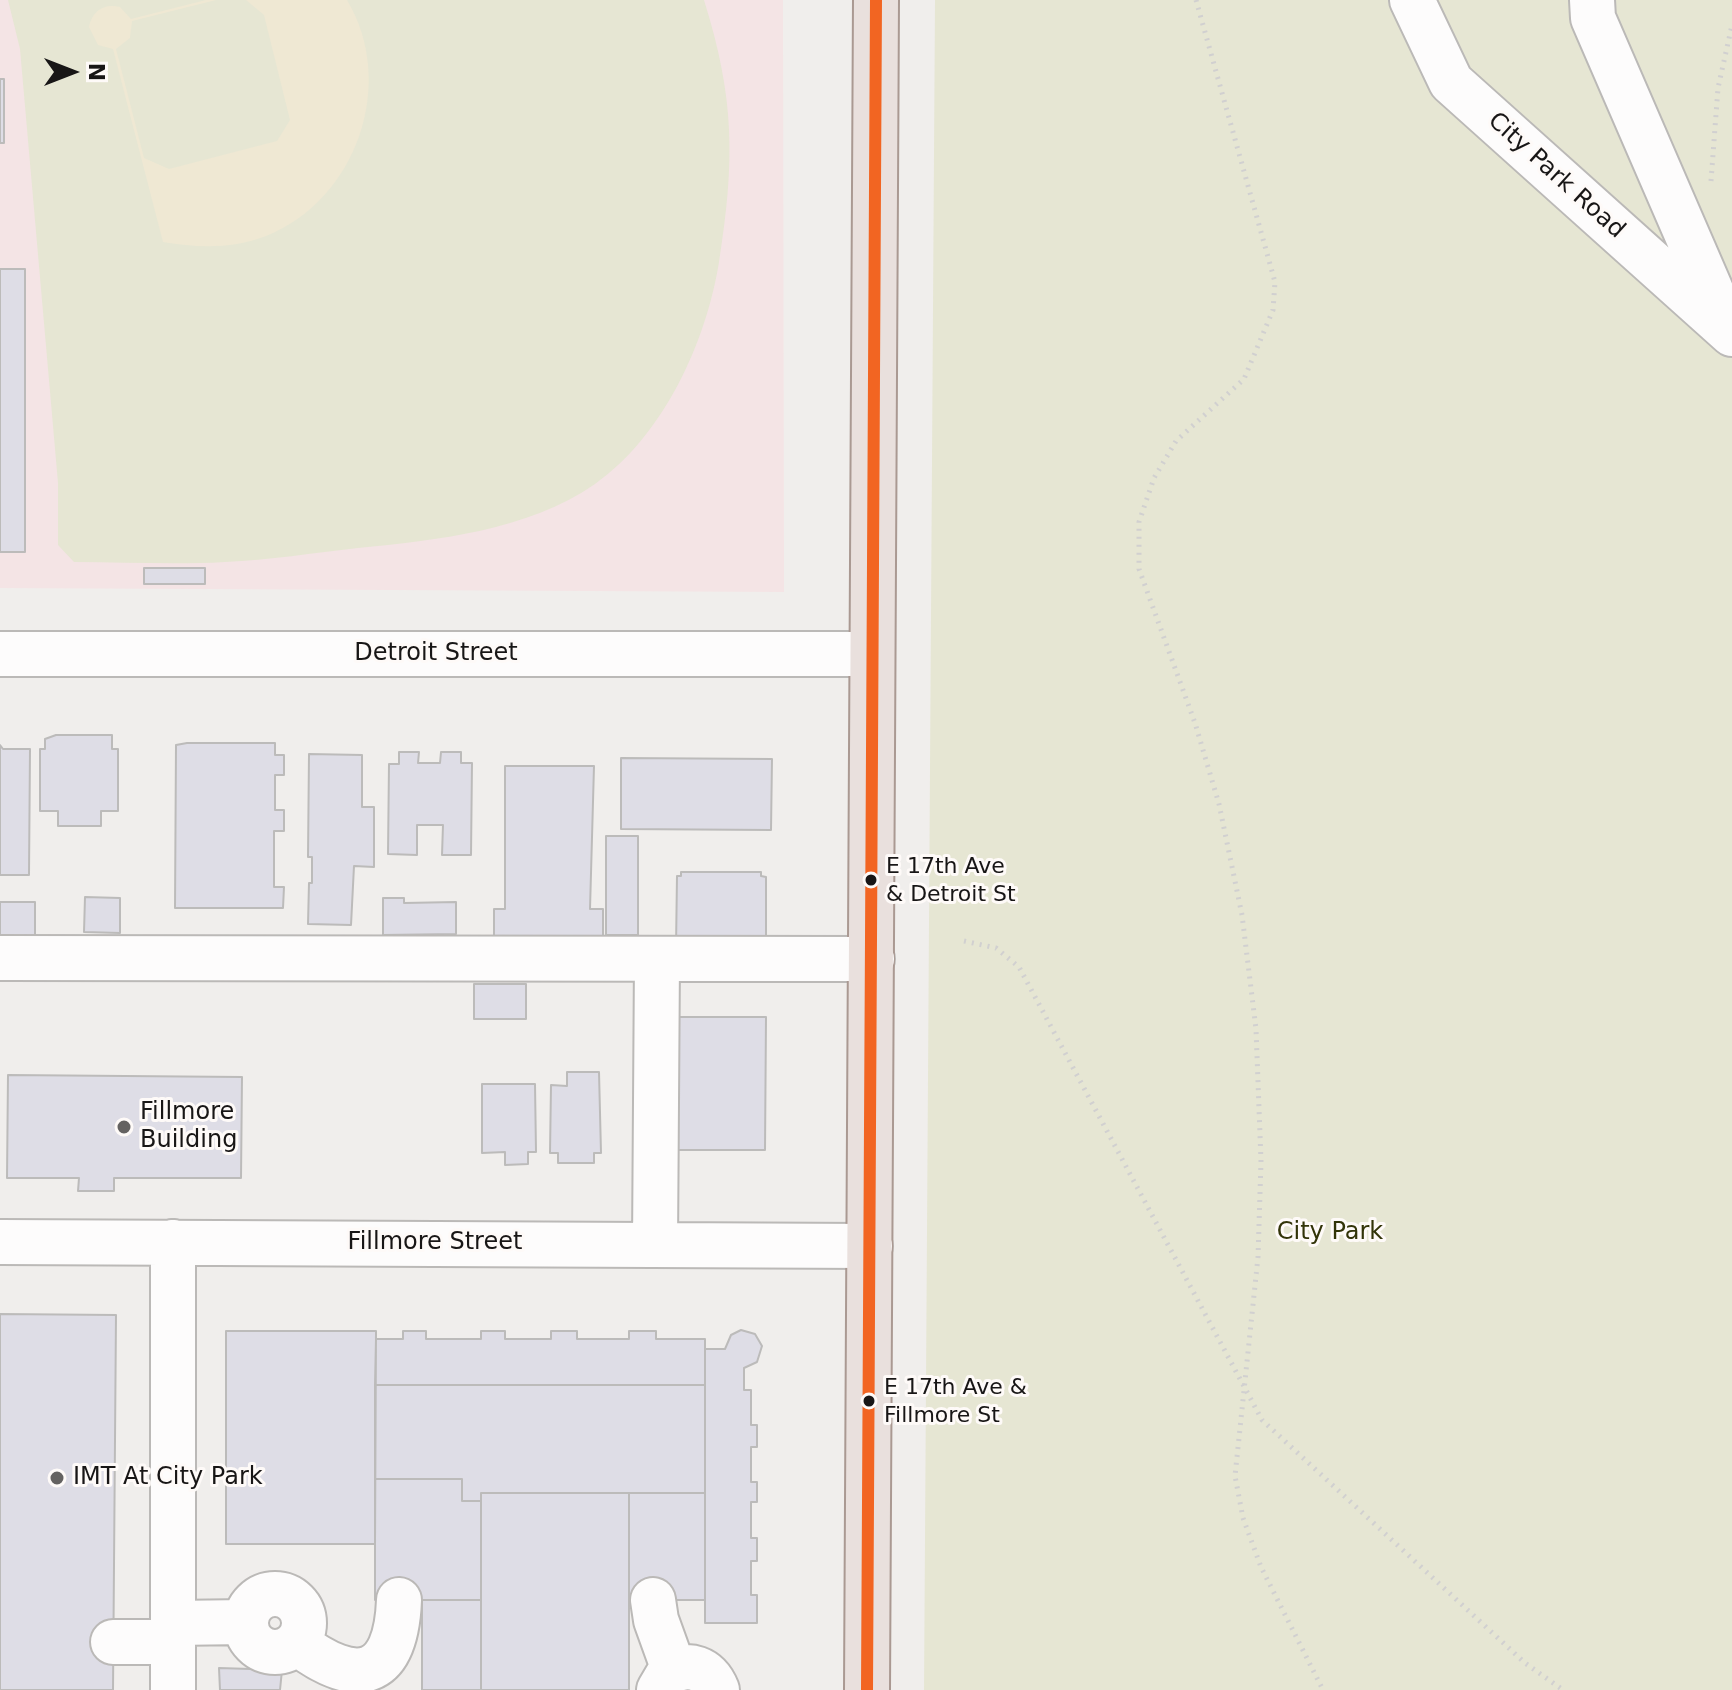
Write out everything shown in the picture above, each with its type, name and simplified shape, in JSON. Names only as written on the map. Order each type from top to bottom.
[{"type":"main road","points":[[867,1690],[876,0]]},
{"type":"street","name":"City Park Road","points":[[1412,0],[1451,82],[1731,333]]},
{"type":"street","name":"City Park Road","points":[[1592,0],[1593,18],[1731,333]]},
{"type":"street","name":"Detroit Street","points":[[0,654],[872,654]]},
{"type":"street","points":[[0,958],[872,959]]},
{"type":"street","points":[[655,1245],[657,959]]},
{"type":"street","name":"Fillmore Street","points":[[0,1242],[870,1246]]},
{"type":"street","points":[[173,1242],[173,1690]]},
{"type":"street","points":[[113,1642],[246,1622],[249,1609],[261,1597],[277,1593],[288,1596],[300,1607],[304,1617],[304,1628],[297,1643],[336,1668],[367,1669],[385,1657],[396,1640],[399,1600]]},
{"type":"street","points":[[653,1600],[666,1680],[689,1666],[701,1669],[717,1690]]},
{"type":"path","points":[[1196,0],[1275,282],[1273,310],[1262,343],[1244,379],[1176,441],[1154,478],[1139,522],[1139,569],[1195,723],[1219,804],[1242,915],[1256,1029],[1261,1161],[1258,1257],[1235,1476],[1243,1518],[1261,1567],[1323,1690]]},
{"type":"path","points":[[1711,182],[1718,88],[1732,25]]},
{"type":"path","points":[[964,941],[996,948],[1019,967],[1262,1420],[1525,1663],[1563,1690]]},
{"type":"shaded area","points":[[0,0],[783,0],[784,592],[0,588]]},
{"type":"green space","points":[[8,0],[704,0],[727,100],[728,192],[719,262],[704,324],[678,385],[661,414],[619,464],[595,484],[540,513],[481,531],[242,561],[74,562],[58,545],[58,483],[20,49]]},
{"type":"green space","name":"City Park","points":[[935,0],[1732,0],[1732,1690],[924,1690]]},
{"type":"sand","points":[[216,0],[132,21],[130,38],[116,49],[144,158],[169,169],[277,141],[290,120],[264,15],[246,0],[347,0],[362,32],[368,67],[367,102],[359,136],[345,167],[324,196],[298,219],[266,236],[215,246],[163,242],[113,49],[98,45],[89,27],[96,13],[104,7],[120,7],[131,19]]},
{"type":"building","points":[[0,79],[4,79],[4,143],[0,143]]},
{"type":"building","points":[[0,269],[25,269],[25,552],[0,552]]},
{"type":"building","points":[[144,568],[205,568],[205,584],[144,584]]},
{"type":"building","points":[[56,735],[112,735],[112,749],[118,749],[118,811],[101,811],[101,826],[58,826],[58,811],[40,811],[40,749],[45,749],[45,739]]},
{"type":"building","points":[[275,743],[275,755],[284,755],[284,775],[275,775],[275,810],[284,810],[284,831],[274,831],[274,887],[284,887],[283,908],[175,908],[176,745]]},
{"type":"building","points":[[0,745],[3,749],[30,749],[29,875],[0,875]]},
{"type":"building","points":[[399,752],[419,752],[418,763],[440,763],[441,752],[461,752],[461,763],[472,763],[471,855],[442,855],[443,825],[417,825],[417,855],[388,854],[389,764],[399,764]]},
{"type":"building","points":[[309,754],[362,755],[362,807],[374,807],[374,867],[354,866],[351,925],[308,924],[309,883],[312,883],[312,857],[308,857]]},
{"type":"building","points":[[621,758],[772,759],[771,830],[621,829]]},
{"type":"building","points":[[505,766],[594,766],[590,909],[603,909],[603,942],[494,942],[494,909],[505,909]]},
{"type":"building","points":[[606,836],[638,836],[638,935],[606,935]]},
{"type":"building","points":[[681,872],[761,872],[761,876],[766,877],[766,946],[676,947],[677,876],[681,876]]},
{"type":"building","points":[[85,897],[120,898],[120,933],[84,932]]},
{"type":"building","points":[[383,898],[404,898],[404,903],[456,902],[456,934],[383,935]]},
{"type":"building","points":[[0,902],[35,902],[35,936],[0,937]]},
{"type":"building","points":[[474,984],[526,984],[526,1019],[474,1019]]},
{"type":"building","points":[[673,1017],[766,1017],[765,1150],[673,1150]]},
{"type":"building","points":[[567,1072],[599,1072],[601,1153],[594,1153],[594,1163],[558,1163],[558,1153],[550,1153],[551,1085],[567,1086]]},
{"type":"building","name":"Fillmore Building","points":[[8,1075],[242,1077],[241,1178],[114,1178],[114,1191],[78,1191],[79,1178],[7,1178]]},
{"type":"building","points":[[482,1084],[535,1084],[536,1152],[528,1152],[528,1164],[505,1165],[505,1152],[482,1153]]},
{"type":"building","name":"IMT At City Park","points":[[0,1314],[116,1315],[113,1690],[0,1690]]},
{"type":"building","points":[[741,1330],[755,1334],[762,1346],[757,1362],[744,1368],[744,1390],[751,1390],[751,1425],[757,1425],[757,1447],[751,1447],[751,1482],[757,1482],[757,1502],[751,1502],[751,1538],[757,1538],[757,1561],[751,1561],[751,1595],[757,1595],[757,1623],[705,1623],[705,1349],[725,1349],[731,1335]]},
{"type":"building","points":[[226,1331],[376,1331],[375,1544],[226,1544]]},
{"type":"building","points":[[403,1331],[426,1331],[426,1339],[481,1339],[481,1331],[505,1331],[505,1339],[551,1339],[551,1331],[577,1331],[577,1339],[629,1339],[629,1331],[656,1331],[656,1339],[705,1339],[705,1385],[375,1385],[376,1339],[403,1339]]},
{"type":"building","points":[[375,1385],[705,1385],[705,1493],[481,1493],[481,1501],[462,1501],[462,1479],[375,1479]]},
{"type":"building","points":[[375,1479],[462,1479],[462,1501],[481,1501],[481,1600],[375,1600]]},
{"type":"building","points":[[481,1493],[629,1493],[629,1690],[481,1690]]},
{"type":"building","points":[[629,1493],[705,1493],[705,1600],[629,1600]]},
{"type":"building","points":[[422,1600],[481,1600],[481,1690],[422,1690]]},
{"type":"building","points":[[219,1668],[282,1670],[280,1690],[220,1690]]},
{"type":"transit line","points":[[867,1690],[876,0]]},
{"type":"place","name":"E 17th Ave & Detroit St","points":[[871,880]]},
{"type":"place","name":"Fillmore Building","points":[[124,1127]]},
{"type":"place","name":"E 17th Ave & Fillmore St","points":[[869,1401]]},
{"type":"place","name":"IMT At City Park","points":[[57,1478]]}]
